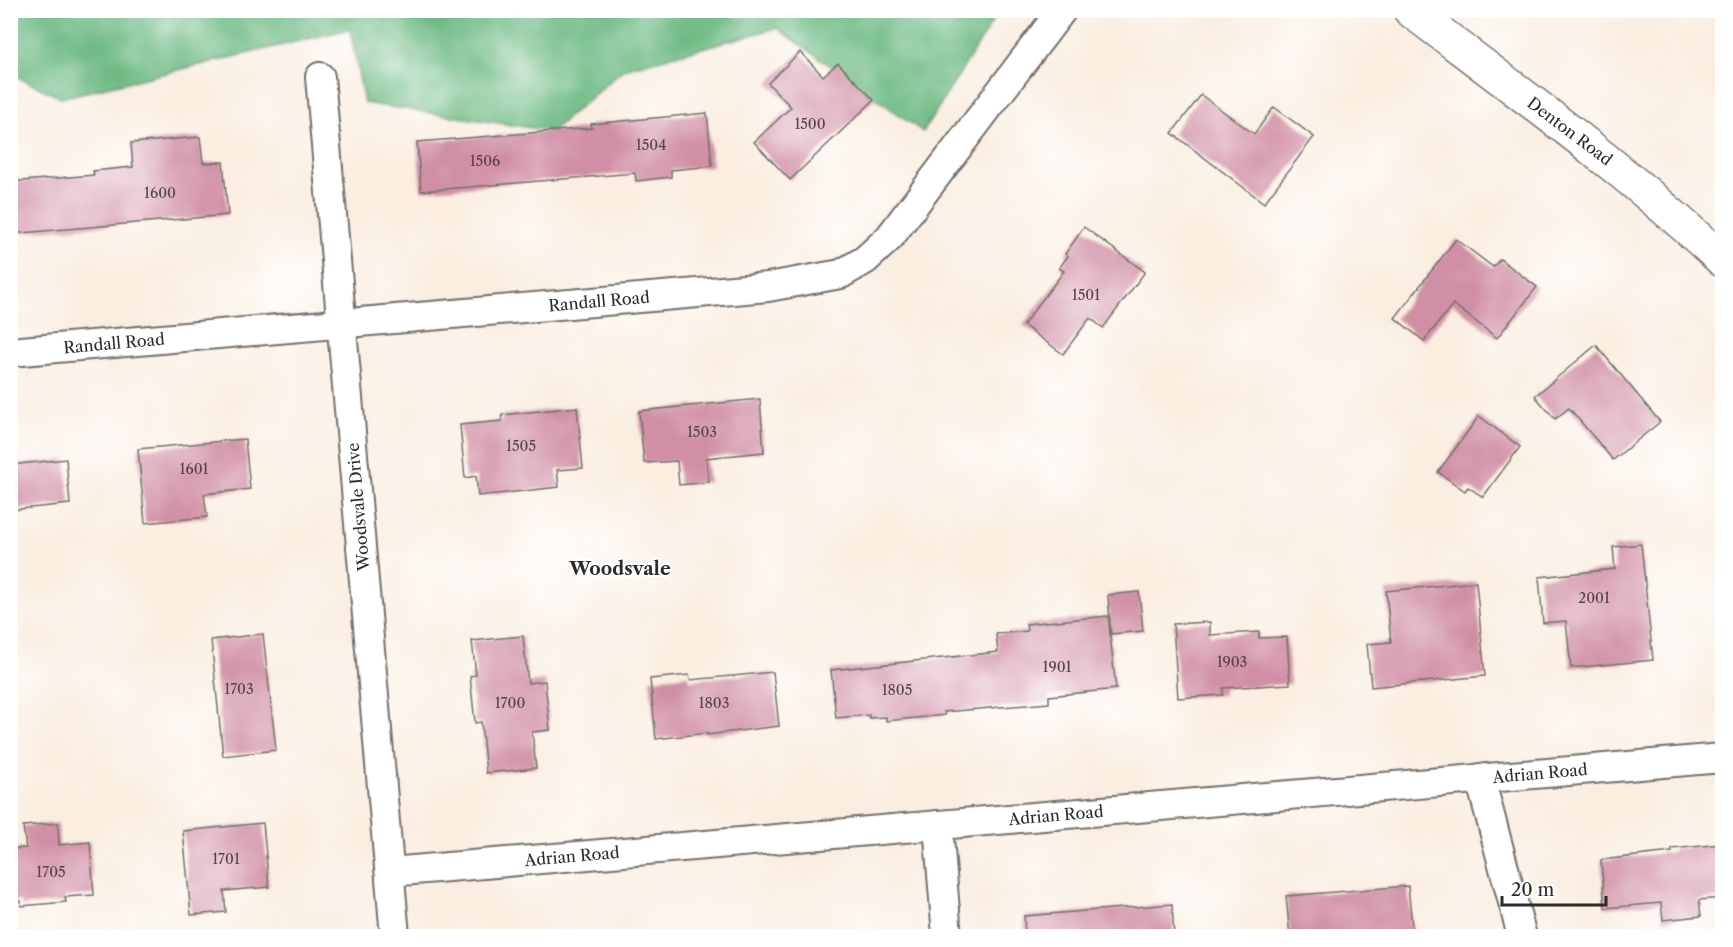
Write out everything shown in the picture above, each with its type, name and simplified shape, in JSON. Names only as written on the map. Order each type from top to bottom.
[{"type":"street","name":"Randall Road","points":[[10,351],[768,287],[841,274],[865,260],[888,238],[1062,10]]},
{"type":"street","name":"Denton Road","points":[[1410,10],[1610,162],[1675,216],[1722,260]]},
{"type":"street","name":"Woodsvale Drive","points":[[320,77],[395,936]]},
{"type":"street","name":"Adrian Road","points":[[390,872],[1722,758]]},
{"type":"street","points":[[1480,778],[1522,936]]},
{"type":"street","points":[[938,825],[947,936]]},
{"type":"green space","points":[[10,11],[999,11],[923,132],[777,28],[624,69],[552,131],[364,103],[350,29],[61,98],[11,74]]},
{"type":"building","points":[[800,52],[823,76],[838,63],[874,100],[790,180],[754,142],[791,107],[768,83]]},
{"type":"building","points":[[1201,95],[1254,134],[1274,107],[1314,137],[1264,203],[1172,133]]},
{"type":"building","points":[[707,113],[712,166],[671,170],[671,177],[636,181],[635,173],[421,191],[417,142],[592,128],[591,124]]},
{"type":"building","points":[[200,137],[203,163],[223,162],[228,215],[10,234],[10,182],[94,175],[93,171],[133,167],[131,143]]},
{"type":"building","points":[[1084,227],[1145,272],[1103,328],[1090,318],[1063,354],[1023,325],[1064,271],[1059,268],[1068,256],[1065,254]]},
{"type":"building","points":[[1456,239],[1493,267],[1500,259],[1537,287],[1497,338],[1453,304],[1424,341],[1395,318]]},
{"type":"building","points":[[1596,345],[1660,422],[1613,460],[1569,408],[1555,419],[1535,396]]},
{"type":"building","points":[[760,399],[764,452],[706,458],[709,482],[679,485],[677,461],[644,463],[639,411]]},
{"type":"building","points":[[577,407],[583,468],[557,470],[559,487],[478,496],[476,476],[465,478],[460,425],[502,421],[502,415]]},
{"type":"building","points":[[1479,416],[1520,447],[1483,497],[1468,487],[1465,491],[1438,472]]},
{"type":"building","points":[[245,439],[250,489],[204,494],[207,517],[145,523],[138,449]]},
{"type":"building","points":[[66,459],[70,504],[10,510],[10,465]]},
{"type":"building","points":[[1641,544],[1653,660],[1571,668],[1566,621],[1543,623],[1539,577],[1615,569],[1613,547]]},
{"type":"building","points":[[1476,582],[1485,676],[1371,687],[1367,644],[1391,642],[1386,591]]},
{"type":"building","points":[[1139,592],[1143,631],[1111,634],[1108,595]]},
{"type":"building","points":[[1108,616],[1116,689],[1049,696],[1049,703],[944,712],[945,715],[886,721],[886,717],[869,718],[869,715],[836,718],[831,670],[998,652],[996,634],[1027,631],[1026,624]]},
{"type":"building","points":[[1210,622],[1210,635],[1259,632],[1259,638],[1287,637],[1290,684],[1223,688],[1223,695],[1178,698],[1173,624]]},
{"type":"building","points":[[263,634],[276,750],[223,756],[211,640]]},
{"type":"building","points":[[523,636],[528,683],[545,681],[550,730],[532,732],[536,768],[486,773],[481,722],[475,723],[470,676],[476,675],[472,641]]},
{"type":"building","points":[[773,672],[779,726],[656,739],[650,679],[689,675],[690,680]]},
{"type":"building","points":[[58,823],[59,845],[90,842],[94,895],[65,897],[66,902],[21,906],[21,901],[10,902],[10,849],[26,848],[23,826]]},
{"type":"building","points":[[263,823],[269,887],[224,891],[226,912],[191,915],[183,831]]},
{"type":"building","points":[[1722,844],[1722,898],[1699,900],[1701,916],[1663,920],[1661,903],[1605,908],[1601,860]]},
{"type":"building","points":[[1408,886],[1413,936],[1290,936],[1286,896]]},
{"type":"building","points":[[1172,904],[1174,936],[1025,936],[1024,916]]},
{"type":"district","name":"Woodsvale","points":[[620,569]]}]
